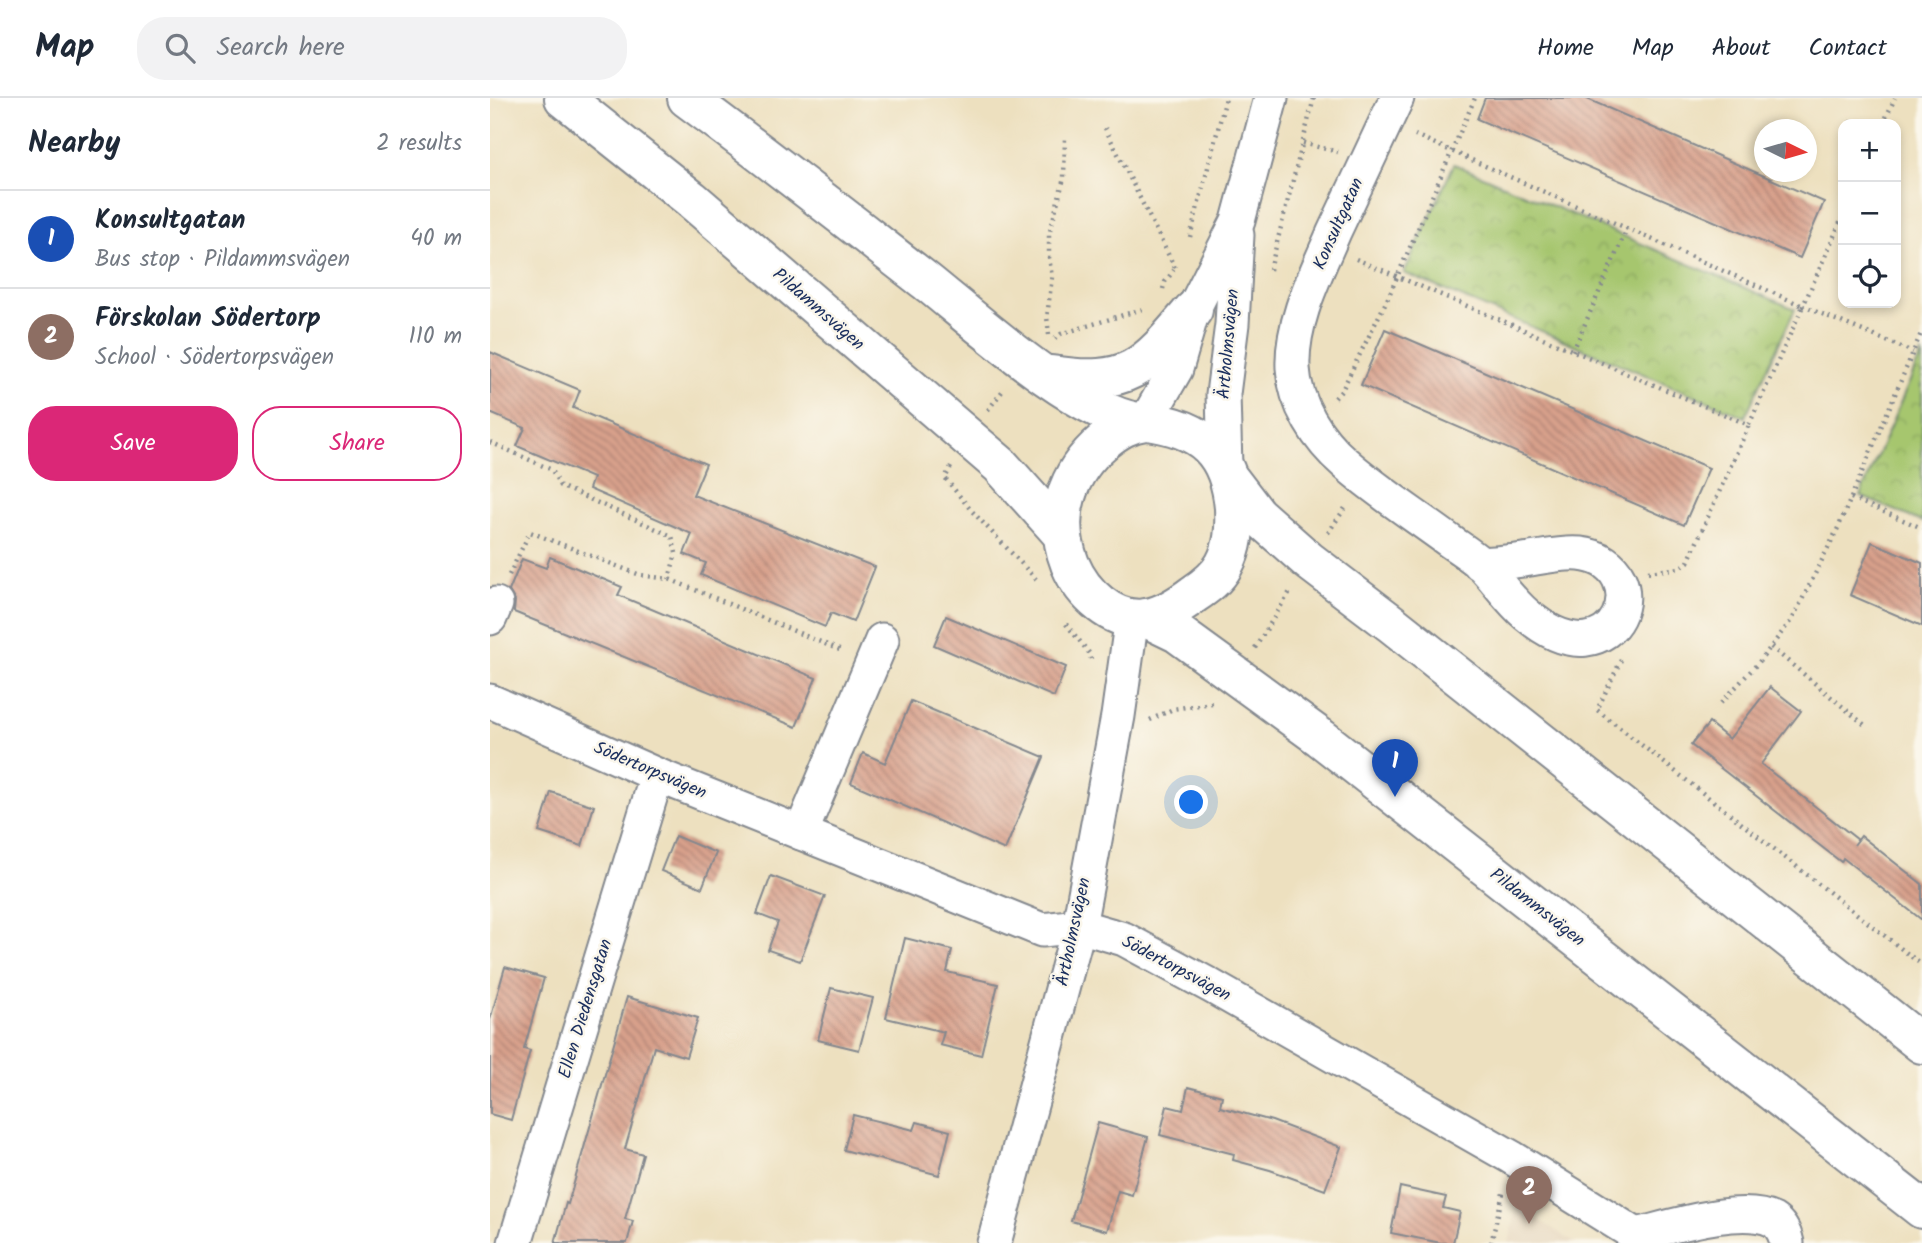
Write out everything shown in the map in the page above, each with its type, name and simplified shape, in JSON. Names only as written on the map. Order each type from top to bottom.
[{"type":"main road","name":"Pildammsvägen","points":[[564,98],[691,199],[1000,465],[1062,534]]},
{"type":"main road","points":[[687,98],[1048,359],[1091,379],[1105,379],[1126,373],[1158,352],[1177,301]]},
{"type":"main road","points":[[1048,359],[1079,397],[1123,419],[1165,423],[1192,433],[1215,452],[1257,514],[1309,561],[1922,1044]]},
{"type":"main road","name":"Ärtholmsvägen","points":[[1142,421],[1115,432],[1083,462],[1073,475],[1062,512],[1062,534],[1071,566],[1091,596],[1118,615],[1139,618],[1185,601],[1216,578],[1232,547],[1235,523],[1228,474]]},
{"type":"main road","name":"Pildammsvägen","points":[[1139,618],[1177,633],[1321,738],[1922,1209]]},
{"type":"street","name":"Ärtholmsvägen","points":[[1228,474],[1223,394],[1232,324],[1238,221],[1271,98]]},
{"type":"street","name":"Konsultgatan","points":[[1390,112],[1326,251],[1303,308],[1294,340],[1293,369],[1299,397],[1309,419],[1321,439],[1344,463],[1480,564],[1526,614],[1553,634],[1572,639],[1591,639],[1609,631],[1620,615],[1624,597],[1633,581]]},
{"type":"street","name":"Ärtholmsvägen","points":[[1142,421],[1176,369],[1177,301],[1238,221]]},
{"type":"street","points":[[1480,564],[1581,554],[1604,561],[1633,581]]},
{"type":"street","name":"Ärtholmsvägen","points":[[994,1243],[1079,926],[1139,618]]},
{"type":"street","points":[[801,833],[877,651]]},
{"type":"street","name":"Södertorpsvägen","points":[[490,701],[657,775],[1042,930],[1079,926],[1124,939],[1511,1157],[1643,1239],[1718,1216],[1756,1214],[1775,1221],[1784,1233],[1787,1243]]},
{"type":"street","name":"Ellen Diedensgatan","points":[[515,1243],[657,775]]},
{"type":"path","points":[[1188,243],[1226,98]]},
{"type":"path","points":[[1268,279],[1314,98]]},
{"type":"path","points":[[1309,419],[1342,390],[1397,277],[1475,98]]},
{"type":"path","points":[[1886,119],[1895,98]]},
{"type":"path","points":[[1390,112],[1405,131],[1913,352]]},
{"type":"path","points":[[1105,128],[1175,268]]},
{"type":"path","points":[[1048,359],[1046,317],[1052,277],[1049,235],[1064,178],[1065,136]]},
{"type":"path","points":[[1633,581],[1652,572],[1680,568],[1688,562],[1838,227]]},
{"type":"path","points":[[1573,351],[1627,229]]},
{"type":"path","points":[[1326,251],[1350,257],[1749,425]]},
{"type":"path","points":[[1177,301],[1165,282],[1180,262]]},
{"type":"path","points":[[1721,703],[1793,618],[1850,498],[1922,331]]},
{"type":"path","points":[[490,442],[552,470],[560,486],[672,536],[676,553],[668,579]]},
{"type":"path","points":[[1850,498],[1922,528]]},
{"type":"path","points":[[493,611],[530,532],[639,575],[668,579],[877,651]]},
{"type":"path","points":[[1633,581],[1652,572]]},
{"type":"path","points":[[1771,647],[1866,726]]},
{"type":"path","points":[[1626,650],[1597,710],[1922,965]]},
{"type":"path","points":[[1491,1243],[1511,1157]]},
{"type":"shaded area","points":[[1517,1206],[1575,1243],[1509,1243]]},
{"type":"green space","points":[[1454,164],[1795,309],[1745,417],[1404,273]]},
{"type":"green space","points":[[1922,353],[1922,522],[1860,496]]},
{"type":"building","points":[[1485,98],[1585,98],[1754,172],[1754,182],[1778,182],[1824,202],[1800,258],[1477,119]]},
{"type":"building","points":[[1385,329],[1709,468],[1684,525],[1361,385]]},
{"type":"building","points":[[490,352],[580,390],[573,408],[706,464],[693,495],[875,567],[853,622],[831,613],[825,627],[701,575],[706,563],[684,554],[692,534],[589,489],[593,478],[517,446],[525,428],[490,413]]},
{"type":"building","points":[[1872,542],[1922,563],[1922,626],[1850,595]]},
{"type":"building","points":[[550,557],[622,587],[618,595],[816,678],[796,727],[514,612],[515,601],[509,591],[522,559],[546,568]]},
{"type":"building","points":[[946,616],[1066,667],[1054,697],[934,645]]},
{"type":"building","points":[[1770,687],[1801,711],[1761,764],[1858,840],[1861,836],[1922,884],[1922,920],[1843,858],[1841,862],[1691,745],[1709,723],[1729,739]]},
{"type":"building","points":[[911,701],[1044,757],[1005,850],[851,783],[863,753],[885,763]]},
{"type":"building","points":[[551,792],[594,806],[582,846],[539,832]]},
{"type":"building","points":[[675,836],[716,853],[702,888],[661,871]]},
{"type":"building","points":[[771,876],[825,896],[800,961],[768,950],[778,922],[757,914]]},
{"type":"building","points":[[905,938],[952,950],[947,972],[998,984],[981,1055],[940,1045],[944,1032],[886,1018]]},
{"type":"building","points":[[505,967],[544,978],[524,1049],[530,1051],[511,1120],[490,1114],[490,1020]]},
{"type":"building","points":[[831,988],[873,998],[859,1050],[818,1040]]},
{"type":"building","points":[[627,997],[698,1018],[686,1057],[654,1047],[625,1149],[643,1154],[625,1219],[633,1221],[627,1243],[555,1243],[566,1203],[568,1204]]},
{"type":"building","points":[[1188,1087],[1222,1096],[1220,1107],[1272,1121],[1341,1147],[1325,1190],[1233,1160],[1234,1154],[1160,1135],[1167,1106],[1183,1110]]},
{"type":"building","points":[[853,1115],[914,1130],[917,1122],[950,1131],[939,1175],[844,1150]]},
{"type":"building","points":[[1098,1123],[1148,1137],[1132,1195],[1118,1191],[1107,1231],[1071,1221]]},
{"type":"building","points":[[1400,1187],[1446,1197],[1443,1208],[1460,1212],[1453,1243],[1391,1233]]},
{"type":"place","name":"Konsultgatan","points":[[1395,797]]},
{"type":"place","name":"Förskolan Södertorp","points":[[1529,1224]]}]
